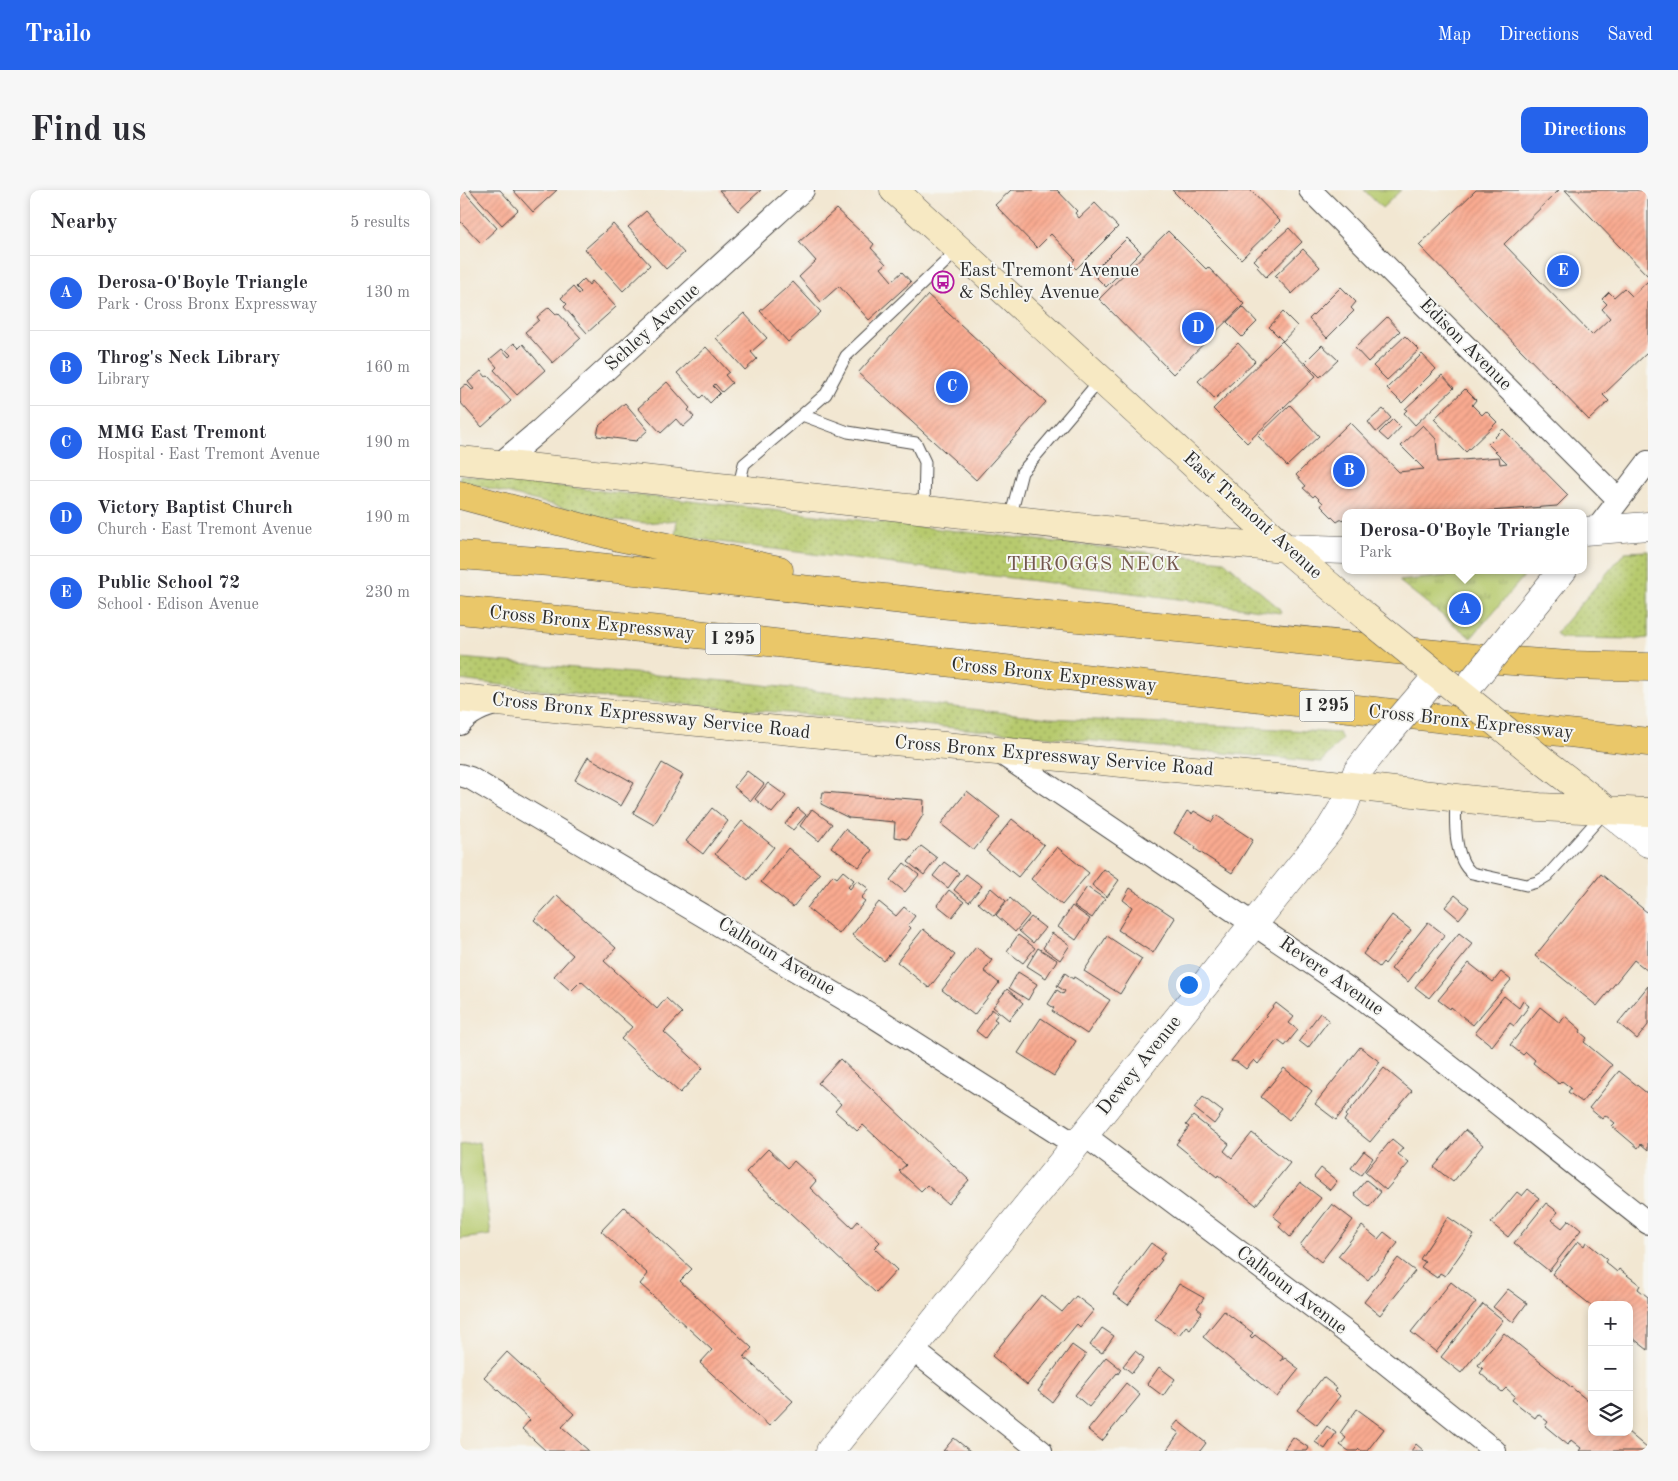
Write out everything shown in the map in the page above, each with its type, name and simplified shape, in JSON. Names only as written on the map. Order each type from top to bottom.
[{"type":"highway","points":[[460,495],[625,538],[940,604]]},
{"type":"highway","points":[[460,555],[571,564],[940,604],[1519,662],[1648,667]]},
{"type":"highway","name":"Cross Bronx Expressway","points":[[460,610],[670,631],[1648,742]]},
{"type":"highway","points":[[460,628],[670,631]]},
{"type":"main road","name":"East Tremont Avenue","points":[[894,190],[1285,548],[1365,616],[1607,810]]},
{"type":"main road","points":[[460,460],[1214,542],[1285,548]]},
{"type":"main road","name":"Cross Bronx Expressway Service Road","points":[[460,698],[1351,786],[1539,807],[1648,812]]},
{"type":"street","name":"Schley Avenue","points":[[501,464],[803,190]]},
{"type":"street","name":"Edison Avenue","points":[[1310,190],[1619,500]]},
{"type":"street","points":[[1588,535],[1619,500],[1648,462]]},
{"type":"street","points":[[1588,535],[1648,526]]},
{"type":"street","points":[[1285,548],[1342,550]]},
{"type":"street","points":[[1462,694],[1560,574]]},
{"type":"street","name":"Dewey Avenue","points":[[830,1451],[1334,824],[1344,806],[1360,766],[1438,675]]},
{"type":"street","points":[[460,724],[472,713],[502,703]]},
{"type":"street","name":"Revere Avenue","points":[[999,752],[1361,997],[1648,1223]]},
{"type":"street","name":"Calhoun Avenue","points":[[463,772],[1080,1140],[1354,1338],[1495,1451]]},
{"type":"street","name":"East Tremont Avenue","points":[[1607,810],[1648,843]]},
{"type":"street","points":[[912,1349],[1042,1451]]},
{"type":"lane","points":[[738,489],[744,464],[826,394],[846,356],[959,249]]},
{"type":"lane","points":[[1010,520],[1022,472],[1101,379]]},
{"type":"lane","points":[[802,414],[848,432],[916,443],[925,462],[924,509]]},
{"type":"lane","points":[[1456,797],[1455,821],[1460,857],[1465,867],[1472,873],[1526,885],[1537,882],[1547,876],[1607,810]]},
{"type":"green space","points":[[1364,190],[1401,190],[1382,208]]},
{"type":"green space","points":[[460,475],[1224,561],[1279,608],[1281,613],[675,536],[677,520],[646,523],[607,519],[460,481]]},
{"type":"green space","points":[[1648,551],[1648,638],[1560,638],[1556,633],[1625,552]]},
{"type":"green space","points":[[1467,574],[1525,575],[1471,638],[1399,581]]},
{"type":"green space","points":[[460,658],[737,682],[1049,718],[1339,733],[1342,739],[1321,762],[836,717],[606,698],[460,680]]},
{"type":"green space","points":[[479,1142],[491,1235],[460,1239],[460,1145]]},
{"type":"building","points":[[460,190],[463,190],[497,228],[481,243],[460,221]]},
{"type":"building","points":[[470,190],[500,190],[518,210],[502,225]]},
{"type":"building","points":[[513,190],[557,190],[533,212]]},
{"type":"building","points":[[719,190],[761,190],[738,211]]},
{"type":"building","points":[[1011,190],[1057,190],[1077,211],[1075,213],[1079,218],[1095,203],[1118,227],[1076,269],[1071,264],[1075,259],[1051,234],[1037,248],[995,205]]},
{"type":"building","points":[[1172,190],[1250,190],[1280,221],[1241,259]]},
{"type":"building","points":[[1476,190],[1559,190],[1504,244],[1592,335],[1610,318],[1602,309],[1607,304],[1602,299],[1609,292],[1614,297],[1624,288],[1632,296],[1648,281],[1648,352],[1603,395],[1609,401],[1589,420],[1419,245]]},
{"type":"building","points":[[1565,190],[1648,190],[1648,276]]},
{"type":"building","points":[[836,209],[874,244],[871,248],[886,264],[881,268],[892,281],[902,272],[911,282],[869,320],[839,286],[821,302],[799,277],[816,261],[799,242]]},
{"type":"building","points":[[646,211],[684,253],[666,269],[628,227]]},
{"type":"building","points":[[613,224],[650,265],[623,291],[585,249]]},
{"type":"building","points":[[1289,228],[1302,242],[1266,277],[1257,267],[1259,265],[1254,260]]},
{"type":"building","points":[[1168,231],[1206,269],[1208,267],[1244,304],[1173,374],[1099,299]]},
{"type":"building","points":[[1127,238],[1141,252],[1106,287],[1092,273]]},
{"type":"building","points":[[1303,249],[1320,267],[1292,294],[1275,276]]},
{"type":"building","points":[[584,279],[589,285],[592,281],[616,307],[587,333],[564,307],[567,304],[561,298],[573,287],[579,294],[581,292],[576,287]]},
{"type":"building","points":[[793,282],[821,312],[788,342],[760,311]]},
{"type":"building","points":[[1341,287],[1356,302],[1351,308],[1354,311],[1327,338],[1309,319]]},
{"type":"building","points":[[928,295],[1046,402],[976,480],[858,373]]},
{"type":"building","points":[[549,307],[556,314],[558,313],[581,338],[553,363],[525,332],[539,320],[537,317]]},
{"type":"building","points":[[1243,307],[1257,322],[1242,337],[1227,322]]},
{"type":"building","points":[[1283,312],[1297,326],[1283,341],[1269,327]]},
{"type":"building","points":[[744,313],[767,338],[751,352],[757,359],[745,370],[716,338]]},
{"type":"building","points":[[1387,317],[1400,331],[1368,362],[1355,348]]},
{"type":"building","points":[[1405,336],[1419,350],[1387,380],[1373,366]]},
{"type":"building","points":[[1282,341],[1316,376],[1247,443],[1213,409]]},
{"type":"building","points":[[514,343],[519,348],[523,344],[545,370],[517,395],[494,370],[497,367],[490,359],[502,349],[509,357],[511,355],[506,350]]},
{"type":"building","points":[[1238,343],[1255,361],[1215,399],[1198,381]]},
{"type":"building","points":[[1322,345],[1338,360],[1320,377],[1305,362]]},
{"type":"building","points":[[706,347],[729,372],[725,375],[732,383],[722,392],[715,384],[713,386],[720,393],[710,403],[703,395],[700,398],[677,373]]},
{"type":"building","points":[[1422,354],[1436,369],[1402,403],[1387,388]]},
{"type":"building","points":[[481,371],[511,401],[482,427],[460,402],[460,389],[466,384],[472,390],[474,389],[468,382]]},
{"type":"building","points":[[1442,375],[1454,388],[1415,425],[1404,413],[1407,410],[1405,409]]},
{"type":"building","points":[[667,382],[690,408],[688,410],[694,417],[683,427],[676,419],[661,433],[638,408]]},
{"type":"building","points":[[1465,389],[1476,400],[1472,405],[1482,415],[1486,411],[1497,422],[1466,452],[1434,419]]},
{"type":"building","points":[[625,403],[648,430],[636,441],[597,436],[599,426]]},
{"type":"building","points":[[1290,405],[1319,436],[1287,466],[1258,436]]},
{"type":"building","points":[[1383,409],[1391,418],[1376,432],[1368,422]]},
{"type":"building","points":[[1393,419],[1401,427],[1388,441],[1379,433]]},
{"type":"building","points":[[1350,422],[1399,472],[1424,469],[1401,446],[1423,425],[1436,439],[1438,462],[1499,457],[1500,464],[1507,463],[1488,444],[1503,429],[1568,495],[1557,506],[1517,509],[1342,509],[1342,520],[1337,522],[1321,506],[1323,503],[1315,495],[1313,497],[1303,488],[1306,486],[1296,475]]},
{"type":"building","points":[[588,757],[634,783],[621,806],[575,780]]},
{"type":"building","points":[[662,763],[683,775],[654,825],[633,813]]},
{"type":"building","points":[[747,771],[764,784],[751,801],[734,787]]},
{"type":"building","points":[[768,783],[786,796],[772,813],[755,799]]},
{"type":"building","points":[[967,791],[1000,817],[974,850],[941,824]]},
{"type":"building","points":[[823,792],[924,800],[923,815],[908,839],[894,837],[895,822],[849,818],[821,804]]},
{"type":"building","points":[[712,808],[728,821],[703,854],[686,841]]},
{"type":"building","points":[[798,808],[806,815],[793,830],[785,824]]},
{"type":"building","points":[[812,809],[832,824],[819,841],[800,826]]},
{"type":"building","points":[[1187,811],[1192,814],[1194,811],[1212,822],[1216,815],[1253,840],[1232,873],[1174,833]]},
{"type":"building","points":[[1012,819],[1044,845],[1018,877],[986,851]]},
{"type":"building","points":[[742,821],[774,847],[748,880],[715,854]]},
{"type":"building","points":[[845,829],[872,850],[859,867],[831,847]]},
{"type":"building","points":[[921,846],[937,858],[924,875],[908,862]]},
{"type":"building","points":[[1057,847],[1089,873],[1062,905],[1031,879]]},
{"type":"building","points":[[788,848],[820,874],[793,907],[761,882]]},
{"type":"building","points":[[944,862],[959,873],[948,888],[933,876]]},
{"type":"building","points":[[904,863],[919,875],[905,892],[890,880]]},
{"type":"building","points":[[1104,869],[1119,880],[1107,897],[1092,885]]},
{"type":"building","points":[[843,871],[854,880],[848,887],[850,889],[857,880],[869,889],[861,898],[865,901],[839,934],[807,908],[833,875],[837,878]]},
{"type":"building","points":[[966,874],[982,886],[969,902],[954,890]]},
{"type":"building","points":[[1601,874],[1648,913],[1648,971],[1634,960],[1597,1006],[1535,956]]},
{"type":"building","points":[[1087,887],[1105,899],[1092,918],[1074,906]]},
{"type":"building","points":[[991,888],[1006,901],[994,916],[978,903]]},
{"type":"building","points":[[1130,888],[1175,918],[1153,953],[1118,930],[1132,907],[1123,900]]},
{"type":"building","points":[[949,890],[964,902],[952,917],[937,905]]},
{"type":"building","points":[[557,895],[616,948],[604,961],[657,1009],[666,998],[682,1013],[664,1032],[703,1068],[680,1093],[621,1039],[632,1027],[581,981],[571,991],[554,976],[573,955],[534,920]]},
{"type":"building","points":[[1455,895],[1469,907],[1459,919],[1445,907]]},
{"type":"building","points":[[1010,898],[1029,915],[1015,932],[996,915]]},
{"type":"building","points":[[879,902],[896,916],[904,907],[915,916],[908,925],[911,928],[884,961],[852,935]]},
{"type":"building","points":[[1072,906],[1090,919],[1076,940],[1058,927]]},
{"type":"building","points":[[1392,915],[1411,930],[1385,964],[1383,962],[1379,967],[1363,954]]},
{"type":"building","points":[[1031,917],[1045,928],[1033,943],[1019,931]]},
{"type":"building","points":[[1428,922],[1445,935],[1408,982],[1391,969]]},
{"type":"building","points":[[923,929],[955,955],[929,988],[897,962]]},
{"type":"building","points":[[1052,933],[1070,945],[1060,960],[1043,948]]},
{"type":"building","points":[[1459,933],[1473,944],[1429,998],[1415,987]]},
{"type":"building","points":[[1018,935],[1035,948],[1023,963],[1007,951]]},
{"type":"building","points":[[1107,936],[1142,959],[1120,994],[1084,971]]},
{"type":"building","points":[[976,947],[992,960],[984,971],[999,983],[974,1015],[942,990]]},
{"type":"building","points":[[1038,948],[1057,960],[1046,978],[1027,966]]},
{"type":"building","points":[[1469,963],[1493,982],[1501,972],[1511,980],[1473,1025],[1451,1007],[1450,1009],[1438,1000]]},
{"type":"building","points":[[1018,972],[1037,984],[1028,1000],[1009,988]]},
{"type":"building","points":[[1065,973],[1110,1000],[1087,1034],[1052,1011],[1054,1008],[1048,1004],[1057,990],[1063,994],[1065,991],[1057,986]]},
{"type":"building","points":[[1648,986],[1648,1025],[1637,1039],[1618,1023]]},
{"type":"building","points":[[1007,989],[1023,1003],[1009,1020],[993,1007]]},
{"type":"building","points":[[1504,996],[1519,1008],[1523,1001],[1529,1006],[1514,1026],[1510,1023],[1492,1046],[1475,1032]]},
{"type":"building","points":[[1276,1003],[1294,1017],[1289,1023],[1298,1030],[1285,1046],[1277,1040],[1258,1064],[1254,1060],[1246,1069],[1237,1062],[1231,1061]]},
{"type":"building","points":[[1540,1007],[1560,1023],[1565,1016],[1587,1038],[1584,1042],[1612,1065],[1582,1102],[1568,1092],[1571,1088],[1562,1081],[1559,1084],[1533,1063],[1535,1060],[1526,1052],[1523,1055],[1510,1045]]},
{"type":"building","points":[[992,1009],[998,1014],[994,1019],[997,1021],[985,1038],[976,1031]]},
{"type":"building","points":[[1320,1013],[1329,1020],[1308,1048],[1299,1041]]},
{"type":"building","points":[[1041,1018],[1076,1041],[1054,1076],[1018,1053]]},
{"type":"building","points":[[1360,1047],[1380,1062],[1336,1120],[1315,1104]]},
{"type":"building","points":[[840,1059],[969,1180],[948,1204],[927,1185],[921,1191],[899,1171],[906,1165],[863,1125],[857,1131],[835,1111],[841,1104],[818,1083]]},
{"type":"building","points":[[1284,1068],[1312,1091],[1289,1120],[1261,1097]]},
{"type":"building","points":[[1384,1068],[1412,1091],[1370,1142],[1344,1121],[1346,1115]]},
{"type":"building","points":[[1619,1071],[1648,1094],[1648,1150],[1641,1144],[1638,1148],[1612,1126],[1615,1123],[1605,1115],[1602,1119],[1589,1108]]},
{"type":"building","points":[[1203,1097],[1223,1112],[1214,1124],[1194,1108]]},
{"type":"building","points":[[1193,1116],[1229,1144],[1224,1151],[1232,1158],[1252,1133],[1290,1163],[1256,1205],[1176,1144],[1189,1127],[1186,1125]]},
{"type":"building","points":[[1465,1130],[1483,1145],[1453,1182],[1434,1167]]},
{"type":"building","points":[[1392,1139],[1403,1148],[1398,1154],[1409,1163],[1386,1190],[1365,1172]]},
{"type":"building","points":[[768,1149],[788,1168],[794,1161],[816,1181],[810,1188],[852,1228],[858,1221],[880,1242],[874,1248],[897,1270],[876,1293],[746,1172]]},
{"type":"building","points":[[1364,1151],[1373,1158],[1361,1175],[1351,1168]]},
{"type":"building","points":[[1321,1168],[1337,1181],[1330,1190],[1314,1177]]},
{"type":"building","points":[[1366,1180],[1381,1192],[1369,1207],[1354,1194]]},
{"type":"building","points":[[1300,1182],[1321,1198],[1290,1237],[1279,1227],[1282,1223],[1273,1216]]},
{"type":"building","points":[[1528,1189],[1539,1198],[1508,1237],[1491,1223],[1517,1192],[1522,1196]]},
{"type":"building","points":[[1546,1203],[1558,1212],[1551,1220],[1562,1228],[1569,1220],[1581,1230],[1549,1271],[1514,1243]]},
{"type":"building","points":[[1332,1204],[1353,1220],[1321,1262],[1300,1245]]},
{"type":"building","points":[[624,1207],[692,1269],[680,1281],[752,1348],[744,1357],[793,1401],[769,1426],[700,1363],[712,1350],[640,1284],[648,1274],[601,1231]]},
{"type":"building","points":[[1448,1217],[1474,1235],[1445,1276],[1440,1273],[1437,1278],[1421,1267],[1425,1262],[1420,1259]]},
{"type":"building","points":[[1362,1226],[1378,1239],[1384,1232],[1398,1243],[1368,1280],[1338,1256]]},
{"type":"building","points":[[1578,1241],[1584,1246],[1586,1242],[1607,1259],[1605,1262],[1617,1272],[1619,1269],[1640,1285],[1638,1289],[1648,1297],[1648,1350],[1633,1338],[1633,1301],[1588,1301],[1588,1303],[1552,1274]]},
{"type":"building","points":[[1151,1243],[1165,1253],[1160,1259],[1162,1260],[1128,1305],[1113,1294]]},
{"type":"building","points":[[1398,1258],[1415,1271],[1380,1315],[1364,1302]]},
{"type":"building","points":[[1451,1282],[1476,1302],[1436,1352],[1411,1332]]},
{"type":"building","points":[[1179,1284],[1204,1298],[1197,1308],[1202,1312],[1190,1329],[1186,1326],[1179,1335],[1155,1319]]},
{"type":"building","points":[[1508,1289],[1527,1303],[1513,1322],[1493,1307]]},
{"type":"building","points":[[1041,1295],[1062,1312],[1076,1296],[1094,1310],[1080,1327],[1077,1324],[1027,1385],[992,1356]]},
{"type":"building","points":[[1483,1304],[1503,1320],[1461,1373],[1441,1357]]},
{"type":"building","points":[[1224,1311],[1253,1333],[1250,1336],[1252,1338],[1255,1335],[1283,1357],[1281,1361],[1285,1358],[1299,1369],[1277,1397],[1203,1337]]},
{"type":"building","points":[[1102,1328],[1114,1336],[1102,1353],[1090,1345]]},
{"type":"building","points":[[1504,1333],[1588,1401],[1588,1436],[1633,1436],[1648,1451],[1579,1451],[1581,1448],[1571,1440],[1568,1445],[1545,1426],[1548,1422],[1538,1414],[1535,1418],[1512,1400],[1515,1396],[1506,1388],[1502,1392],[1480,1373],[1483,1369],[1478,1365]]},
{"type":"building","points":[[1072,1345],[1086,1355],[1052,1402],[1038,1391]]},
{"type":"building","points":[[1135,1351],[1144,1358],[1132,1373],[1123,1366]]},
{"type":"building","points":[[507,1352],[574,1414],[562,1427],[589,1451],[546,1451],[522,1429],[530,1420],[484,1377]]},
{"type":"building","points":[[1106,1357],[1121,1369],[1089,1407],[1075,1395]]},
{"type":"building","points":[[1159,1367],[1175,1379],[1163,1396],[1147,1384]]},
{"type":"building","points":[[1323,1377],[1337,1388],[1335,1391],[1340,1396],[1317,1425],[1297,1410]]},
{"type":"building","points":[[1126,1383],[1140,1395],[1102,1441],[1088,1430]]},
{"type":"building","points":[[1357,1409],[1384,1429],[1367,1451],[1359,1449],[1357,1451],[1349,1451],[1340,1445],[1346,1438],[1340,1433]]},
{"type":"building","points":[[1178,1421],[1206,1443],[1200,1451],[1166,1451],[1179,1433],[1172,1428]]},
{"type":"building","points":[[1327,1426],[1336,1433],[1325,1449],[1315,1442]]},
{"type":"building","points":[[1293,1437],[1309,1448],[1307,1451],[1283,1451]]},
{"type":"building","points":[[954,1438],[970,1451],[943,1451]]},
{"type":"building","points":[[1416,1444],[1424,1451],[1411,1451]]},
{"type":"place","name":"Public School 72","points":[[1563,271]]},
{"type":"place","name":"East Tremont Avenue & Schley Avenue","points":[[943,282]]},
{"type":"place","name":"Victory Baptist Church","points":[[1198,328]]},
{"type":"place","name":"MMG East Tremont","points":[[952,387]]},
{"type":"place","name":"Throg's Neck Library","points":[[1349,471]]},
{"type":"place","name":"Derosa-O'Boyle Triangle","points":[[1465,609]]},
{"type":"district","name":"THROGGS NECK","points":[[1094,565]]}]
